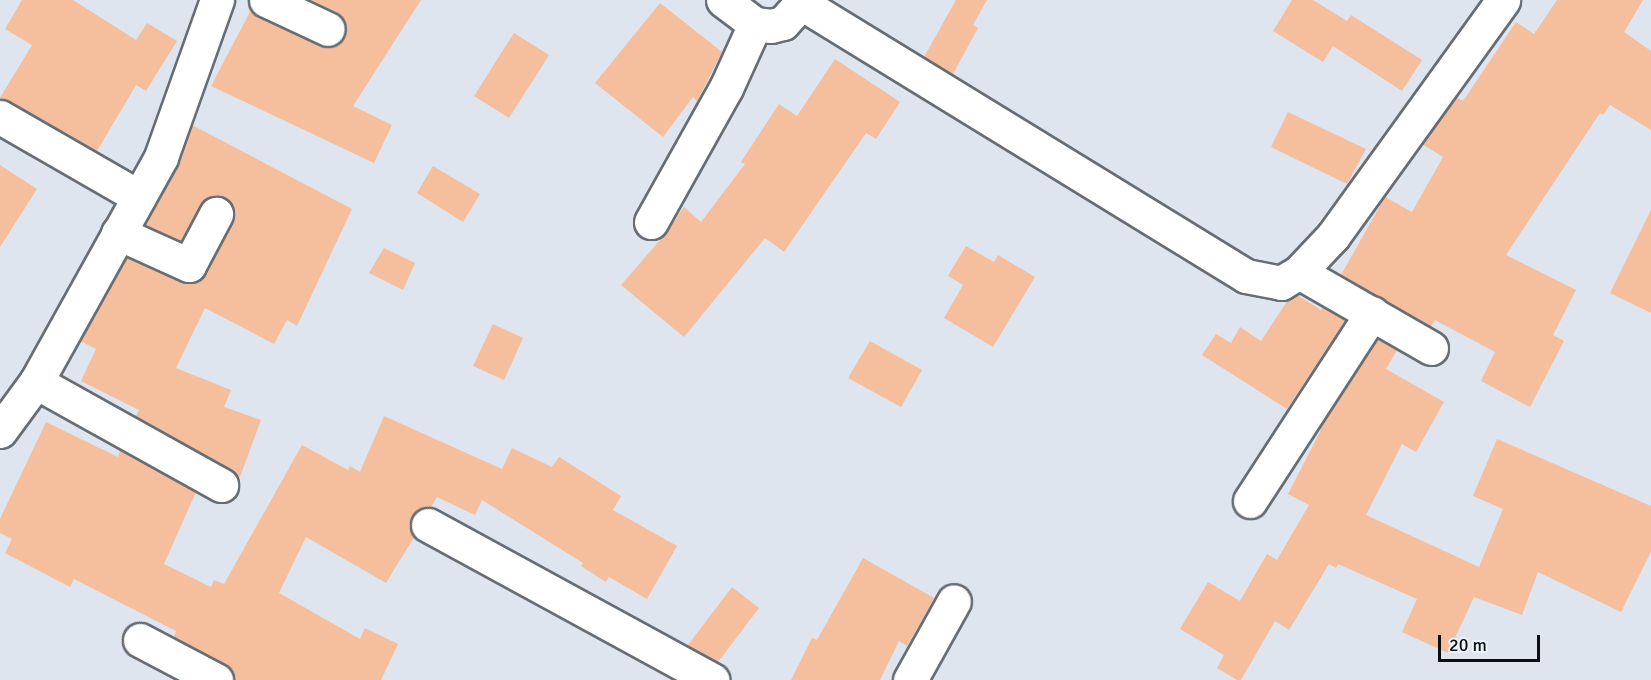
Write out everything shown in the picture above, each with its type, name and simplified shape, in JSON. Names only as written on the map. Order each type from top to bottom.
[{"type":"street","points":[[1,425],[36,382],[161,157],[217,0]]},
{"type":"street","points":[[266,0],[328,29]]},
{"type":"street","points":[[723,0],[755,24],[771,26],[783,23],[803,2],[1246,276],[1264,282],[1281,283],[1299,272],[1333,236],[1503,0]]},
{"type":"street","points":[[651,222],[726,88],[755,24]]},
{"type":"street","points":[[0,117],[139,197]]},
{"type":"street","points":[[118,233],[189,265],[216,214]]},
{"type":"street","points":[[1299,272],[1431,348]]},
{"type":"street","points":[[1250,501],[1372,314]]},
{"type":"street","points":[[36,382],[221,485]]},
{"type":"street","points":[[428,525],[712,680]]},
{"type":"street","points":[[910,680],[954,600]]},
{"type":"street","points":[[140,640],[216,680]]},
{"type":"building","points":[[22,0],[73,0],[136,40],[147,23],[177,41],[146,91],[136,85],[97,151],[0,98],[32,45],[5,29]]},
{"type":"building","points":[[310,0],[421,0],[353,106],[392,125],[374,163],[211,86],[251,10],[258,17],[320,46],[330,48],[339,44],[345,36],[347,27],[344,19],[336,12]]},
{"type":"building","points":[[956,0],[987,0],[973,25],[978,28],[953,74],[924,57]]},
{"type":"building","points":[[1292,0],[1313,0],[1347,21],[1351,15],[1422,60],[1402,91],[1333,46],[1323,62],[1273,31]]},
{"type":"building","points":[[1557,0],[1643,0],[1624,32],[1651,51],[1651,130],[1610,105],[1603,115],[1600,113],[1506,255],[1576,290],[1553,335],[1564,341],[1530,407],[1481,381],[1495,352],[1435,320],[1431,327],[1341,275],[1385,197],[1412,212],[1443,157],[1422,144],[1456,97],[1463,101],[1516,22],[1534,34]]},
{"type":"building","points":[[660,3],[722,52],[697,101],[693,97],[663,137],[595,83]]},
{"type":"building","points":[[514,33],[549,55],[509,118],[474,96]]},
{"type":"building","points":[[835,59],[900,102],[876,139],[866,133],[784,252],[765,238],[684,337],[621,285],[667,232],[684,207],[701,222],[745,164],[741,162],[779,104],[797,116]]},
{"type":"building","points":[[1288,112],[1366,149],[1347,184],[1271,147]]},
{"type":"building","points":[[192,125],[352,209],[297,326],[287,320],[274,344],[205,308],[176,368],[231,390],[224,407],[261,420],[240,477],[230,469],[136,416],[139,410],[81,381],[96,349],[80,341],[127,257],[181,282],[191,284],[206,274],[233,223],[235,214],[232,205],[225,198],[216,195],[207,198],[200,205],[181,241],[145,225],[177,166]]},
{"type":"building","points":[[0,165],[37,189],[0,247]]},
{"type":"building","points":[[433,166],[480,194],[463,222],[417,193]]},
{"type":"building","points":[[1651,210],[1651,313],[1610,293]]},
{"type":"building","points":[[966,246],[994,262],[998,255],[1035,277],[993,347],[944,318],[963,285],[948,276]]},
{"type":"building","points":[[384,248],[415,263],[403,290],[369,273]]},
{"type":"building","points":[[1297,295],[1321,310],[1323,307],[1345,320],[1287,409],[1202,355],[1216,334],[1231,343],[1240,327],[1261,341],[1288,300]]},
{"type":"building","points":[[493,324],[523,338],[504,380],[473,366]]},
{"type":"building","points":[[1378,339],[1397,350],[1386,369],[1444,402],[1416,452],[1402,444],[1366,515],[1479,567],[1503,509],[1473,496],[1497,439],[1651,506],[1651,552],[1621,612],[1538,572],[1522,615],[1474,597],[1448,653],[1402,632],[1417,599],[1338,564],[1336,568],[1329,564],[1289,630],[1275,621],[1241,680],[1237,680],[1217,668],[1224,655],[1180,629],[1208,582],[1240,601],[1267,554],[1277,560],[1309,505],[1288,494],[1321,430],[1319,429]]},
{"type":"building","points":[[870,341],[922,370],[901,407],[848,378]]},
{"type":"building","points":[[384,416],[502,469],[512,448],[552,467],[559,457],[621,496],[613,510],[677,546],[647,599],[609,577],[606,582],[581,566],[583,563],[482,500],[475,515],[437,497],[431,507],[418,509],[409,525],[414,537],[386,583],[306,537],[279,593],[360,639],[365,628],[398,644],[381,680],[235,680],[232,671],[225,664],[174,637],[176,631],[74,579],[70,587],[5,553],[12,539],[0,533],[0,519],[46,422],[118,457],[120,450],[196,492],[164,564],[211,587],[214,580],[224,584],[302,445],[348,470],[350,466],[360,472]]},
{"type":"building","points":[[863,558],[934,598],[907,646],[899,641],[880,680],[791,680],[812,638],[817,640]]},
{"type":"building","points":[[732,587],[759,608],[718,662],[688,645]]}]
